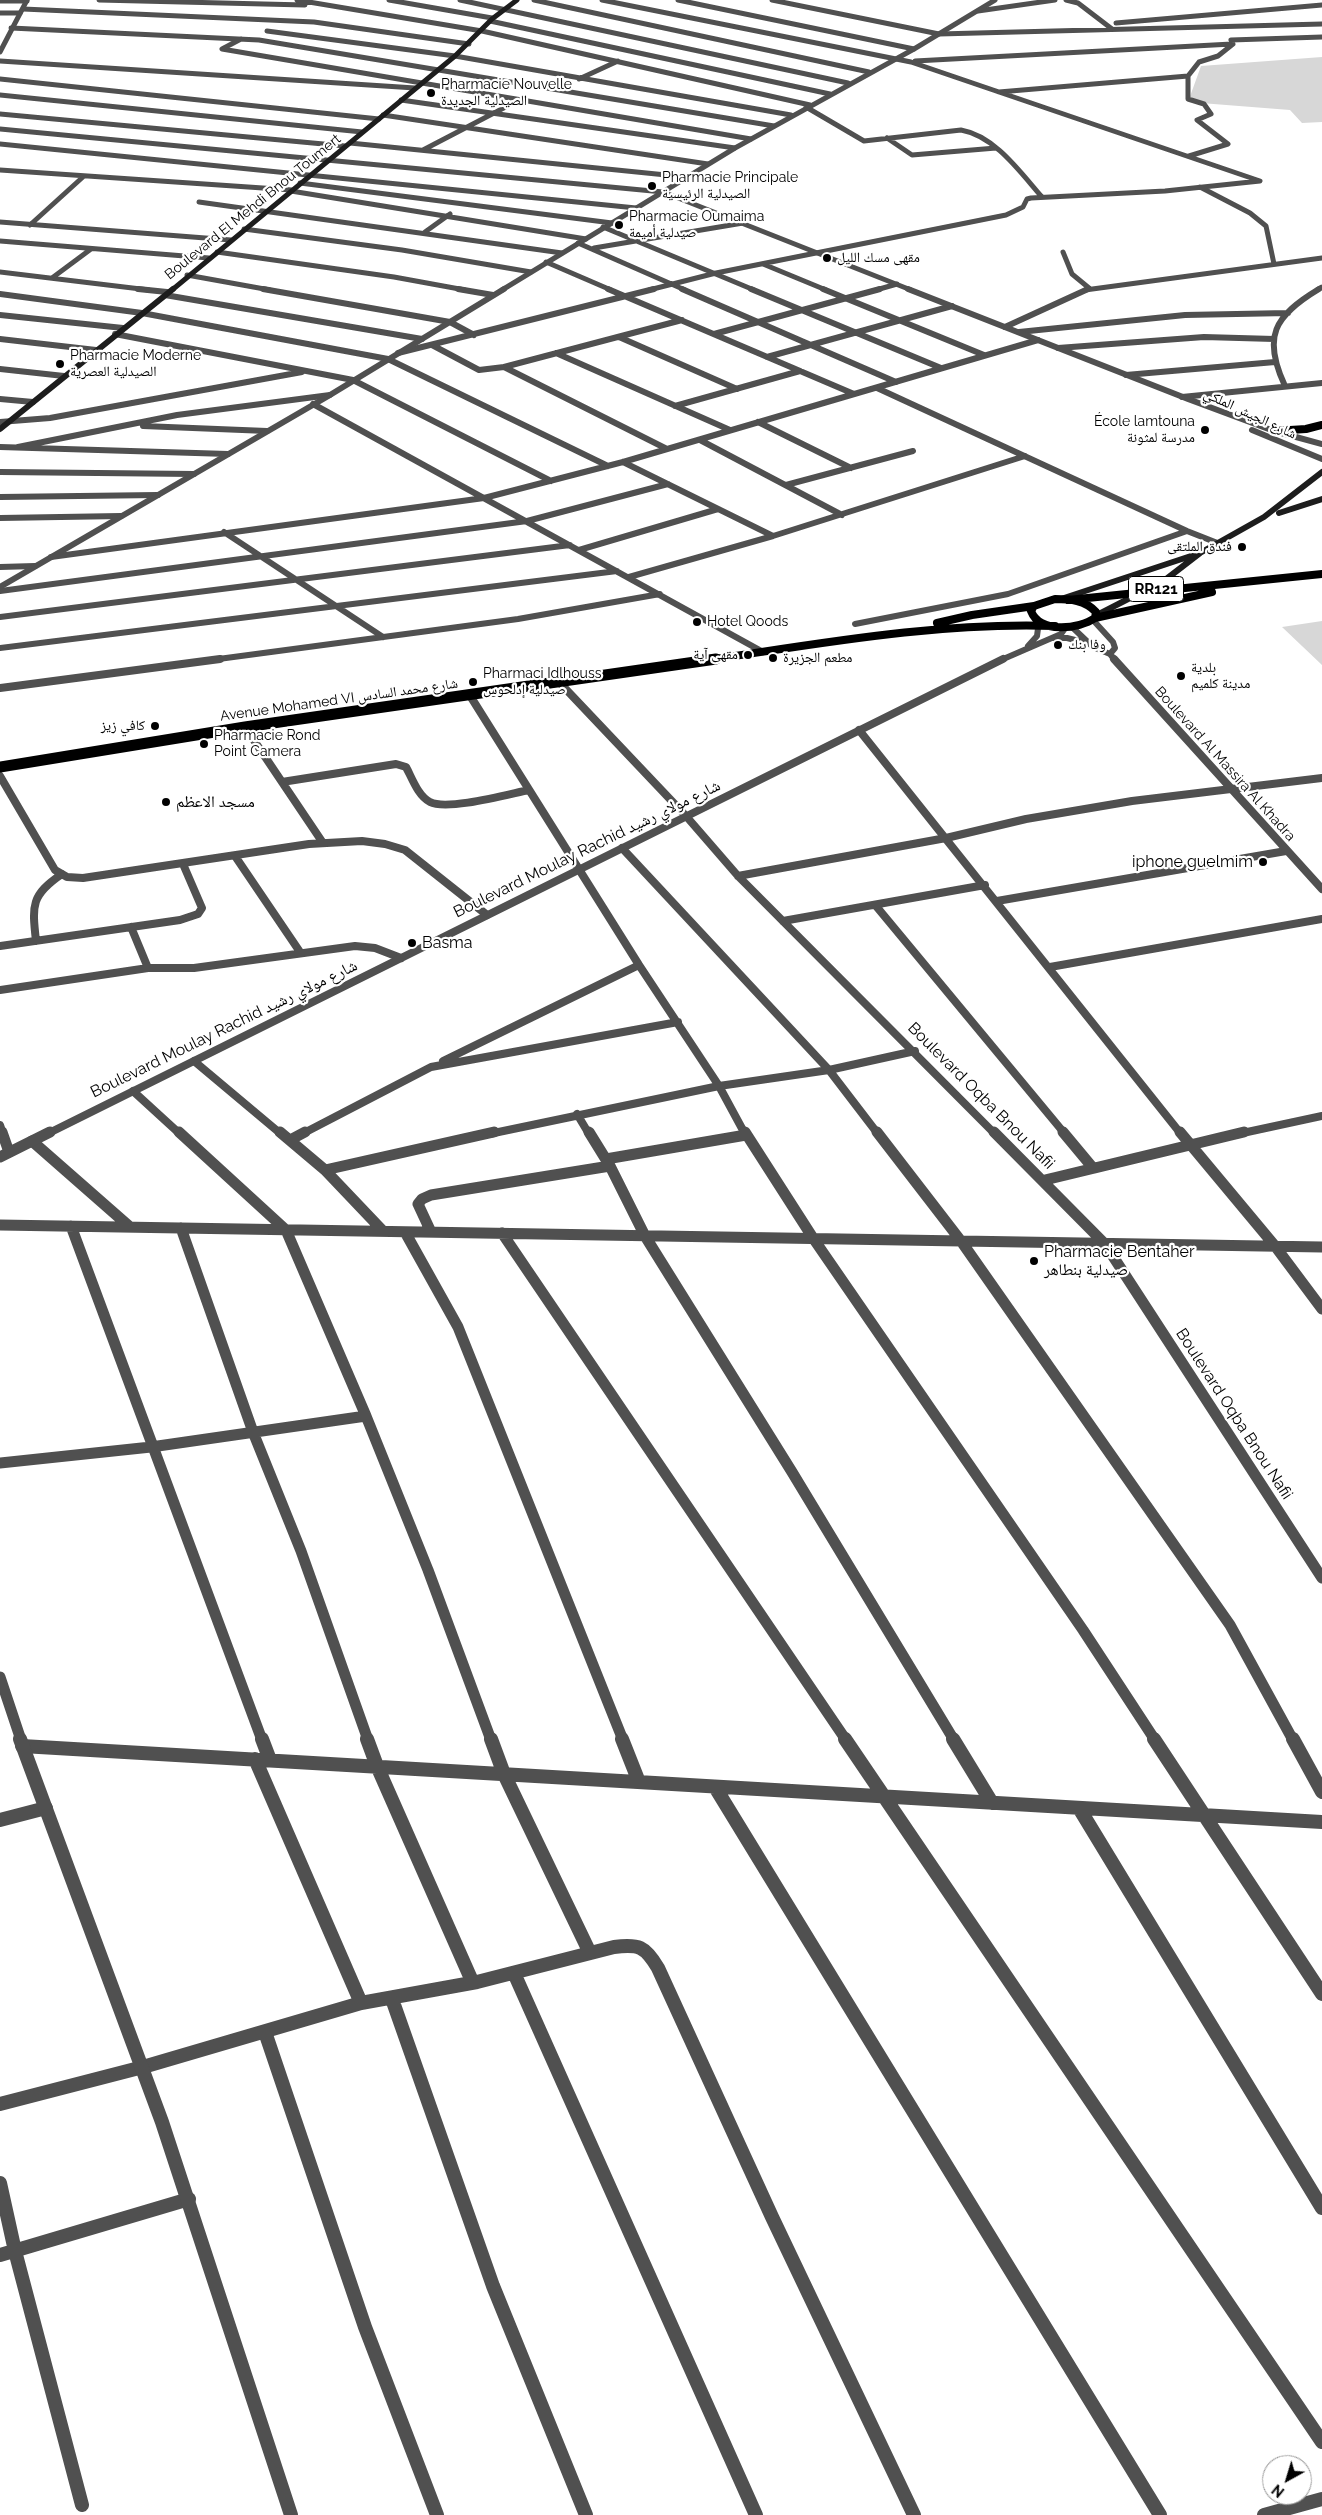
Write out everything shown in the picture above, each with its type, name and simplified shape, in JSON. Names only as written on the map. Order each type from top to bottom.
[{"type":"main road","name":"Boulevard El Mehdi Bnou Toumert","points":[[0,429],[4,423],[244,229],[268,212],[300,183],[469,44],[503,8],[517,0]]},
{"type":"main road","points":[[1274,431],[1306,430],[1322,425]]},
{"type":"main road","points":[[1064,599],[1220,544],[1271,515],[1322,472]]},
{"type":"main road","points":[[1271,515],[1322,499]]},
{"type":"main road","points":[[1095,618],[1173,574],[1192,562],[1200,552]]},
{"type":"main road","name":"RR121","points":[[1034,606],[1045,601],[1142,590],[1244,584],[1322,574]]},
{"type":"main road","name":"RR121","points":[[1069,627],[1095,618],[1244,584]]},
{"type":"main road","points":[[1064,599],[1089,605],[1095,610],[1095,618]]},
{"type":"main road","points":[[1034,606],[1031,613],[1039,623]]},
{"type":"main road","name":"Avenue Mohamed VI شارع محمد السادس","points":[[921,629],[972,615],[1034,606]]},
{"type":"main road","name":"Avenue Mohamed VI شارع محمد السادس","points":[[0,767],[245,727],[921,629],[1039,623],[1069,627]]},
{"type":"street","points":[[0,1],[27,0],[6,37],[0,52]]},
{"type":"street","points":[[99,0],[282,6],[324,5]]},
{"type":"street","points":[[199,0],[221,4]]},
{"type":"street","points":[[243,4],[254,0]]},
{"type":"street","points":[[297,0],[482,31],[808,106],[864,141],[966,130],[996,148],[1042,197]]},
{"type":"street","points":[[388,0],[491,19],[830,94]]},
{"type":"street","points":[[460,0],[848,83]]},
{"type":"street","points":[[534,0],[869,72]]},
{"type":"street","points":[[602,0],[893,60],[911,62],[1322,37]]},
{"type":"street","points":[[678,0],[914,49]]},
{"type":"street","points":[[772,0],[939,34],[1322,24]]},
{"type":"street","points":[[0,587],[330,395],[735,148],[848,83],[914,49],[995,0]]},
{"type":"street","points":[[978,11],[1056,0]]},
{"type":"street","points":[[1066,0],[1078,3],[1112,29]]},
{"type":"street","points":[[1106,23],[1322,5]]},
{"type":"street","points":[[259,40],[282,6]]},
{"type":"street","points":[[0,14],[22,11],[332,24],[469,44]]},
{"type":"street","points":[[1217,27],[1232,42]]},
{"type":"street","points":[[11,28],[259,40],[774,126]]},
{"type":"street","points":[[266,30],[455,56],[791,116]]},
{"type":"street","points":[[0,37],[6,37]]},
{"type":"street","points":[[1307,38],[1314,42]]},
{"type":"street","points":[[243,39],[222,49],[751,139]]},
{"type":"street","points":[[1189,156],[1228,144],[1197,120],[1211,114],[1204,104],[1188,100],[1188,76],[1199,62],[1218,56],[1232,42]]},
{"type":"street","points":[[0,61],[415,88]]},
{"type":"street","points":[[578,79],[618,62]]},
{"type":"street","points":[[397,353],[716,273],[1006,215],[1023,207],[1027,199],[1165,191],[1260,181],[911,62]]},
{"type":"street","points":[[996,92],[1188,76]]},
{"type":"street","points":[[0,79],[381,117],[708,164]]},
{"type":"street","points":[[0,95],[362,132]]},
{"type":"street","points":[[401,100],[735,148]]},
{"type":"street","points":[[422,150],[519,100]]},
{"type":"street","points":[[0,114],[422,150],[686,177]]},
{"type":"street","points":[[0,129],[663,192],[1185,398],[1322,383]]},
{"type":"street","points":[[887,138],[912,155],[996,148]]},
{"type":"street","points":[[0,144],[636,208]]},
{"type":"street","points":[[0,170],[292,190],[586,238]]},
{"type":"street","points":[[30,225],[84,176]]},
{"type":"street","points":[[300,183],[612,222]]},
{"type":"street","points":[[1199,186],[1250,213],[1266,226],[1274,264]]},
{"type":"street","points":[[199,202],[425,232],[562,253]]},
{"type":"street","points":[[425,232],[466,204]]},
{"type":"street","points":[[0,222],[231,240]]},
{"type":"street","points":[[594,248],[743,223]]},
{"type":"street","points":[[603,227],[941,368]]},
{"type":"street","points":[[244,229],[402,250],[531,272]]},
{"type":"street","points":[[0,241],[209,258]]},
{"type":"street","points":[[578,243],[594,248],[896,382]]},
{"type":"street","points":[[52,278],[91,249]]},
{"type":"street","points":[[217,252],[394,278],[493,295]]},
{"type":"street","points":[[1063,252],[1072,274],[1089,288]]},
{"type":"street","points":[[1005,327],[1089,288],[1322,258]]},
{"type":"street","points":[[546,262],[854,394]]},
{"type":"street","points":[[762,263],[984,355]]},
{"type":"street","points":[[0,272],[166,293],[422,339]]},
{"type":"street","points":[[187,275],[450,322],[474,335]]},
{"type":"street","points":[[714,334],[897,284]]},
{"type":"street","points":[[1285,386],[1275,362],[1272,349],[1274,339],[1288,313],[1300,299],[1322,287]]},
{"type":"street","points":[[0,294],[142,313],[388,359],[608,466]]},
{"type":"street","points":[[767,357],[898,319],[952,306]]},
{"type":"street","points":[[1018,332],[1185,315],[1288,313]]},
{"type":"street","points":[[0,315],[122,328]]},
{"type":"street","points":[[432,345],[479,370],[504,367],[682,320]]},
{"type":"street","points":[[116,334],[353,380],[551,481]]},
{"type":"street","points":[[619,337],[737,389]]},
{"type":"street","points":[[1058,348],[1204,337],[1274,339]]},
{"type":"street","points":[[0,339],[96,350]]},
{"type":"street","points":[[51,557],[484,498],[623,462],[1038,340]]},
{"type":"street","points":[[556,353],[730,430]]},
{"type":"street","points":[[1126,375],[1275,362]]},
{"type":"street","points":[[504,367],[667,449]]},
{"type":"street","points":[[0,369],[64,376]]},
{"type":"street","points":[[4,423],[50,418],[166,395],[278,378],[306,371]]},
{"type":"street","points":[[675,406],[800,371]]},
{"type":"street","points":[[877,388],[1220,544]]},
{"type":"street","points":[[18,447],[193,412],[330,395]]},
{"type":"street","name":"شارع الجيش الملكي","points":[[1185,398],[1274,431],[1322,444]]},
{"type":"street","name":"شارع الجيش الملكي","points":[[1185,398],[1322,459]]},
{"type":"street","points":[[0,399],[32,402]]},
{"type":"street","points":[[313,404],[763,652]]},
{"type":"street","points":[[758,422],[851,468]]},
{"type":"street","points":[[129,425],[267,431]]},
{"type":"street","points":[[700,440],[842,515]]},
{"type":"street","points":[[0,447],[228,454]]},
{"type":"street","points":[[786,484],[913,451]]},
{"type":"street","points":[[629,577],[842,515],[1025,456]]},
{"type":"street","points":[[623,462],[773,536]]},
{"type":"street","points":[[0,472],[194,474]]},
{"type":"street","points":[[0,591],[259,555],[383,542],[527,521],[668,484]]},
{"type":"street","points":[[0,497],[158,495]]},
{"type":"street","points":[[579,550],[718,509]]},
{"type":"street","points":[[0,518],[121,516]]},
{"type":"street","points":[[855,624],[961,605],[1008,594],[1188,531]]},
{"type":"street","points":[[224,532],[383,637]]},
{"type":"street","points":[[0,617],[298,581],[570,545]]},
{"type":"street","points":[[0,567],[35,566]]},
{"type":"street","points":[[0,648],[617,571]]},
{"type":"street","points":[[0,688],[518,619],[660,594]]},
{"type":"street","name":"Boulevard Al Massira Al Khadra","points":[[1095,618],[1113,642],[1115,648],[1110,654]]},
{"type":"street","points":[[1026,648],[1035,639],[1039,623]]},
{"type":"street","name":"Boulevard Al Massira Al Khadra","points":[[1069,627],[1089,644],[1110,654],[1322,889]]},
{"type":"street","name":"Boulevard Moulay Rachid شارع مولاي رشيد","points":[[4,1155],[859,730],[1026,648],[1061,634],[1069,627]]},
{"type":"street","points":[[1051,638],[1075,640],[1089,644]]},
{"type":"street","name":"Boulevard Oqba Bnou Nafii","points":[[560,682],[686,816],[738,876],[1106,1244],[1322,1578]]},
{"type":"street","points":[[469,694],[578,870],[719,1086],[746,1135],[813,1238],[1078,1622],[1322,1994]]},
{"type":"street","points":[[245,727],[323,843]]},
{"type":"street","points":[[859,730],[997,900],[1189,1144],[1275,1246],[1322,1309]]},
{"type":"street","points":[[282,782],[396,764],[406,767],[427,800],[435,804],[451,804],[529,790]]},
{"type":"street","points":[[0,776],[55,870],[67,877],[83,878],[323,843],[375,841],[391,844],[405,850],[488,915]]},
{"type":"street","points":[[738,876],[946,838],[1026,819],[1123,802],[1322,778]]},
{"type":"street","points":[[622,848],[829,1070],[961,1241],[1230,1625],[1322,1792]]},
{"type":"street","points":[[997,900],[1286,851]]},
{"type":"street","points":[[235,856],[300,952]]},
{"type":"street","points":[[0,946],[180,920],[201,912],[202,908],[183,864]]},
{"type":"street","points":[[36,941],[32,904],[42,888],[62,874]]},
{"type":"street","points":[[783,922],[985,885]]},
{"type":"street","points":[[876,906],[1093,1168]]},
{"type":"street","points":[[1050,967],[1322,919]]},
{"type":"street","points":[[131,927],[148,968]]},
{"type":"street","points":[[0,990],[148,968],[194,968],[300,952],[366,947],[401,958]]},
{"type":"street","points":[[290,1140],[431,1067],[639,966]]},
{"type":"street","points":[[431,1067],[678,1022]]},
{"type":"street","points":[[325,1170],[577,1114],[719,1086],[829,1070],[915,1051]]},
{"type":"street","points":[[194,1061],[325,1170],[383,1231]]},
{"type":"street","points":[[133,1090],[286,1230],[366,1416],[428,1570],[504,1774],[590,1953]]},
{"type":"street","points":[[577,1114],[608,1162],[645,1236],[792,1472],[992,1803]]},
{"type":"street","points":[[1044,1180],[1189,1144],[1322,1116]]},
{"type":"street","points":[[0,1125],[4,1155]]},
{"type":"street","points":[[430,1232],[418,1204],[426,1197],[746,1135]]},
{"type":"street","points":[[32,1141],[130,1227]]},
{"type":"street","points":[[0,1225],[1322,1247]]},
{"type":"street","points":[[71,1226],[151,1447],[270,1760]]},
{"type":"street","points":[[181,1228],[253,1432],[300,1552],[377,1766],[472,1981]]},
{"type":"street","points":[[405,1232],[458,1328],[639,1782]]},
{"type":"street","points":[[502,1233],[882,1796],[1322,2442]]},
{"type":"street","points":[[0,1463],[151,1447],[366,1416]]},
{"type":"street","points":[[0,1677],[22,1746],[143,2067],[189,2199],[291,2515]]},
{"type":"street","points":[[22,1746],[1322,1822]]},
{"type":"street","points":[[255,1759],[361,2003]]},
{"type":"street","points":[[715,1787],[1160,2515]]},
{"type":"street","points":[[0,1820],[46,1808]]},
{"type":"street","points":[[1078,1808],[1322,2208]]},
{"type":"street","points":[[0,2104],[143,2067],[361,2003],[392,1999],[514,1973],[619,1946],[640,1946],[647,1951],[658,1968],[772,2217],[914,2515]]},
{"type":"street","points":[[514,1973],[756,2515]]},
{"type":"street","points":[[392,1999],[493,2286],[586,2515]]},
{"type":"street","points":[[265,2032],[365,2327],[437,2515]]},
{"type":"street","points":[[0,2184],[15,2251],[82,2505]]},
{"type":"street","points":[[0,2255],[189,2199]]},
{"type":"street","points":[[1264,2515],[1322,2499]]},
{"type":"shaded area","points":[[1322,57],[1322,122],[1302,123],[1290,110],[1188,102],[1201,66]]},
{"type":"shaded area","points":[[1322,621],[1322,665],[1282,627]]},
{"type":"place","name":"Pharmacie Nouvelle الصيدلية الجديدة","points":[[431,93]]},
{"type":"place","name":"Pharmacie Principale الصيدلية الرئيسية","points":[[652,186]]},
{"type":"place","name":"Pharmacie Oumaima صيدلية أميمة","points":[[619,225]]},
{"type":"place","name":"مقهى مسك الليل","points":[[827,258]]},
{"type":"place","name":"Pharmacie Moderne الصيدلية العصرية","points":[[60,364]]},
{"type":"place","name":"École lamtouna مدرسة لمثونة","points":[[1205,430]]},
{"type":"place","name":"فندق الملتقى","points":[[1242,547]]},
{"type":"place","name":"Hotel Qoods","points":[[697,622]]},
{"type":"place","name":"وفا بنك","points":[[1058,645]]},
{"type":"place","name":"مقهى آية","points":[[748,655]]},
{"type":"place","name":"مطعم الجزيرة","points":[[773,658]]},
{"type":"place","name":"بلدية مدينة كلميم","points":[[1181,676]]},
{"type":"place","name":"Pharmaci Idlhouss صيدلية إدلحوس","points":[[473,682]]},
{"type":"place","name":"كافي زيز","points":[[155,726]]},
{"type":"place","name":"Pharmacie Rond Point Camera","points":[[204,744]]},
{"type":"place","name":"مسجد الاعظم","points":[[166,802]]},
{"type":"place","name":"iphone guelmim","points":[[1263,862]]},
{"type":"place","name":"Basma","points":[[412,943]]},
{"type":"place","name":"Pharmacie Bentaher صيدلية بنطاهر","points":[[1034,1261]]}]
